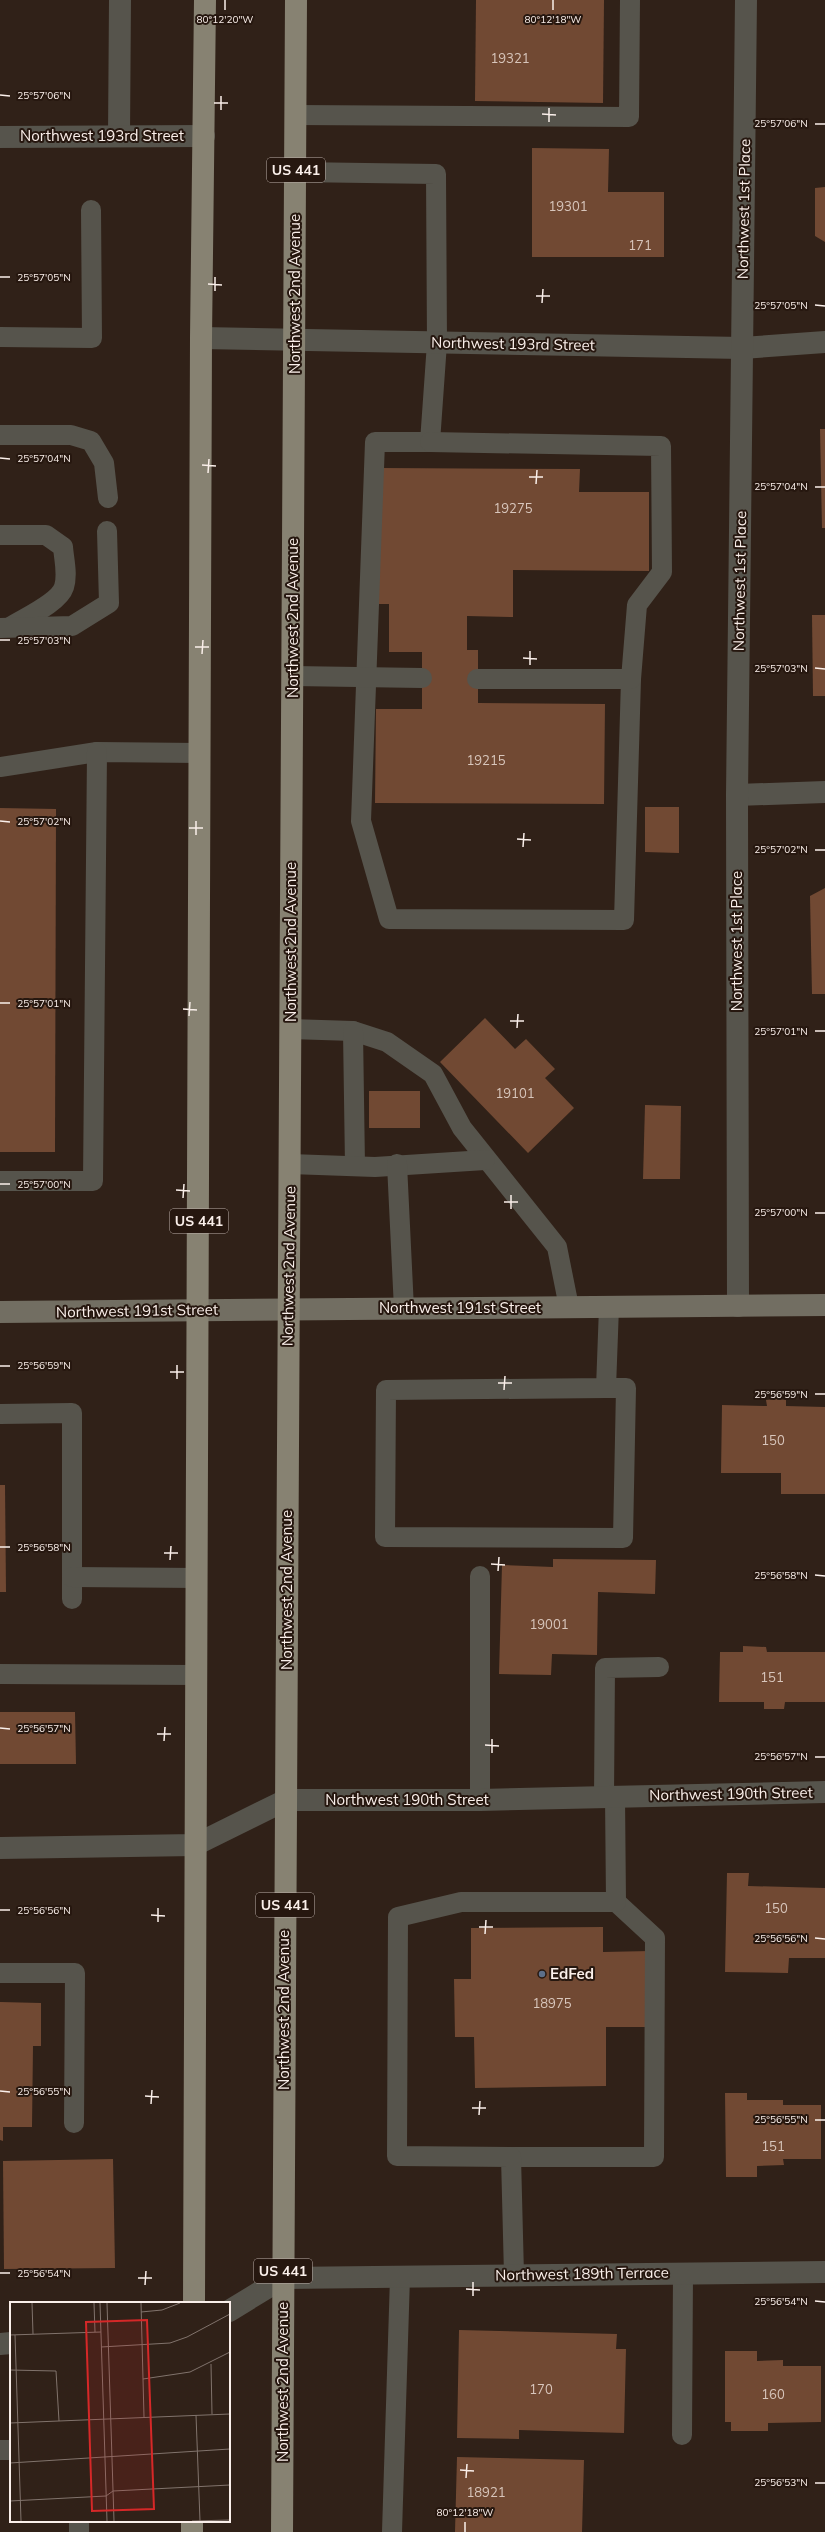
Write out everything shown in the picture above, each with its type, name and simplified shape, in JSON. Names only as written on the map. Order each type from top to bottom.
[{"type":"main road","name":"US 441","points":[[194,2302],[201,338],[204,136],[204,0]]},
{"type":"main road","name":"Northwest 2nd Avenue","points":[[282,2532],[296,0]]},
{"type":"street","points":[[119,136],[120,0]]},
{"type":"street","name":"Northwest 1st Place","points":[[738,1306],[737,795],[746,0]]},
{"type":"street","name":"Northwest 193rd Street","points":[[0,137],[204,136]]},
{"type":"street","name":"Northwest 193rd Street","points":[[201,338],[742,348],[825,342]]},
{"type":"street","points":[[737,795],[825,792]]},
{"type":"street","name":"Northwest 191st Street","points":[[0,1312],[825,1305]]},
{"type":"street","name":"Northwest 190th Street","points":[[0,1848],[195,1845],[286,1800],[480,1800],[825,1792]]},
{"type":"street","name":"Northwest 189th Terrace","points":[[283,2278],[825,2272]]},
{"type":"street","points":[[230,2311],[283,2278]]},
{"type":"street","points":[[0,2344],[10,2343]]},
{"type":"lane","points":[[295,115],[629,117],[630,0]]},
{"type":"lane","points":[[296,172],[436,174],[437,343],[430,442]]},
{"type":"lane","points":[[0,337],[92,338],[91,210]]},
{"type":"lane","points":[[0,435],[71,435],[91,441],[104,463],[108,498]]},
{"type":"lane","points":[[374,442],[430,442],[661,446],[662,572],[637,605],[631,679],[624,920],[389,919],[361,821],[374,442]]},
{"type":"lane","points":[[4,627],[72,626],[109,603],[107,531]]},
{"type":"lane","points":[[0,535],[46,534],[63,547],[66,572],[64,587],[58,598],[4,627]]},
{"type":"lane","points":[[293,676],[422,678]]},
{"type":"lane","points":[[477,679],[631,679]]},
{"type":"lane","points":[[0,1181],[93,1181],[97,752]]},
{"type":"lane","points":[[0,767],[97,752],[200,754]]},
{"type":"lane","points":[[290,1029],[353,1031],[387,1042],[433,1074],[462,1128],[485,1160],[557,1247],[569,1307]]},
{"type":"lane","points":[[353,1031],[354,1166]]},
{"type":"lane","points":[[290,1164],[375,1167],[396,1164],[485,1160]]},
{"type":"lane","points":[[396,1164],[404,1309]]},
{"type":"lane","points":[[606,1388],[610,1307]]},
{"type":"lane","points":[[606,1388],[626,1388],[623,1538],[385,1537],[386,1390],[606,1388]]},
{"type":"lane","points":[[0,1414],[72,1413],[72,1599]]},
{"type":"lane","points":[[480,1576],[480,1800]]},
{"type":"lane","points":[[72,1577],[197,1578]]},
{"type":"lane","points":[[616,1902],[609,1797],[605,1668],[660,1667]]},
{"type":"lane","points":[[0,1674],[196,1675]]},
{"type":"lane","points":[[461,1902],[616,1902],[655,1938],[654,2157],[511,2157],[397,2156],[398,1916],[461,1902]]},
{"type":"lane","points":[[0,1973],[75,1973],[74,2123]]},
{"type":"lane","points":[[511,2157],[514,2275]]},
{"type":"lane","points":[[682,2435],[683,2273]]},
{"type":"lane","points":[[392,2532],[400,2276]]},
{"type":"building","points":[[476,0],[604,0],[603,103],[475,101]]},
{"type":"building","points":[[532,148],[609,149],[608,192],[664,192],[664,257],[532,257]]},
{"type":"building","points":[[825,187],[825,242],[815,236],[815,188]]},
{"type":"building","points":[[820,429],[825,429],[825,528],[822,528]]},
{"type":"building","points":[[379,468],[580,469],[579,492],[649,492],[649,571],[513,570],[513,617],[467,616],[467,650],[478,650],[478,703],[605,704],[604,804],[375,803],[376,709],[422,709],[422,652],[389,652],[389,604],[379,604]]},
{"type":"building","points":[[812,615],[825,615],[825,696],[813,696]]},
{"type":"building","points":[[645,807],[679,807],[679,853],[645,852]]},
{"type":"building","points":[[0,808],[56,809],[55,1152],[0,1152]]},
{"type":"building","points":[[825,888],[825,994],[812,994],[810,896]]},
{"type":"building","points":[[485,1018],[515,1049],[526,1039],[555,1069],[545,1078],[574,1108],[528,1153],[440,1062]]},
{"type":"building","points":[[369,1091],[420,1091],[420,1128],[369,1128]]},
{"type":"building","points":[[645,1105],[681,1106],[680,1179],[643,1179]]},
{"type":"building","points":[[766,1400],[786,1400],[786,1406],[825,1407],[825,1494],[781,1494],[781,1473],[721,1473],[722,1405],[767,1406]]},
{"type":"building","points":[[0,1485],[5,1485],[6,1592],[0,1592]]},
{"type":"building","points":[[553,1559],[656,1560],[655,1594],[598,1592],[597,1655],[552,1654],[551,1675],[499,1674],[502,1565],[553,1567]]},
{"type":"building","points":[[743,1646],[766,1647],[767,1652],[825,1652],[825,1702],[785,1702],[784,1709],[764,1709],[764,1702],[719,1702],[720,1652],[743,1652]]},
{"type":"building","points":[[0,1712],[75,1712],[76,1764],[0,1764]]},
{"type":"building","points":[[727,1873],[749,1873],[748,1886],[825,1888],[825,1958],[789,1958],[788,1973],[725,1972]]},
{"type":"building","points":[[603,1927],[603,1952],[650,1951],[650,2027],[606,2027],[606,2086],[475,2088],[474,2037],[455,2037],[454,1979],[471,1979],[471,1928]]},
{"type":"building","points":[[0,2002],[41,2003],[41,2046],[33,2046],[32,2127],[3,2127],[3,2141],[0,2140]]},
{"type":"building","points":[[725,2093],[747,2093],[747,2100],[783,2100],[783,2105],[821,2105],[821,2159],[783,2159],[784,2165],[757,2166],[757,2177],[726,2177]]},
{"type":"building","points":[[113,2159],[115,2268],[4,2269],[3,2161]]},
{"type":"building","points":[[459,2330],[617,2334],[616,2349],[626,2349],[624,2433],[519,2430],[519,2439],[457,2438]]},
{"type":"building","points":[[725,2351],[757,2351],[757,2361],[783,2360],[783,2366],[821,2366],[821,2422],[768,2423],[768,2431],[731,2431],[731,2422],[725,2422]]},
{"type":"building","points":[[457,2457],[584,2460],[582,2532],[455,2532]]},
{"type":"place","name":"EdFed","points":[[542,1974]]}]
